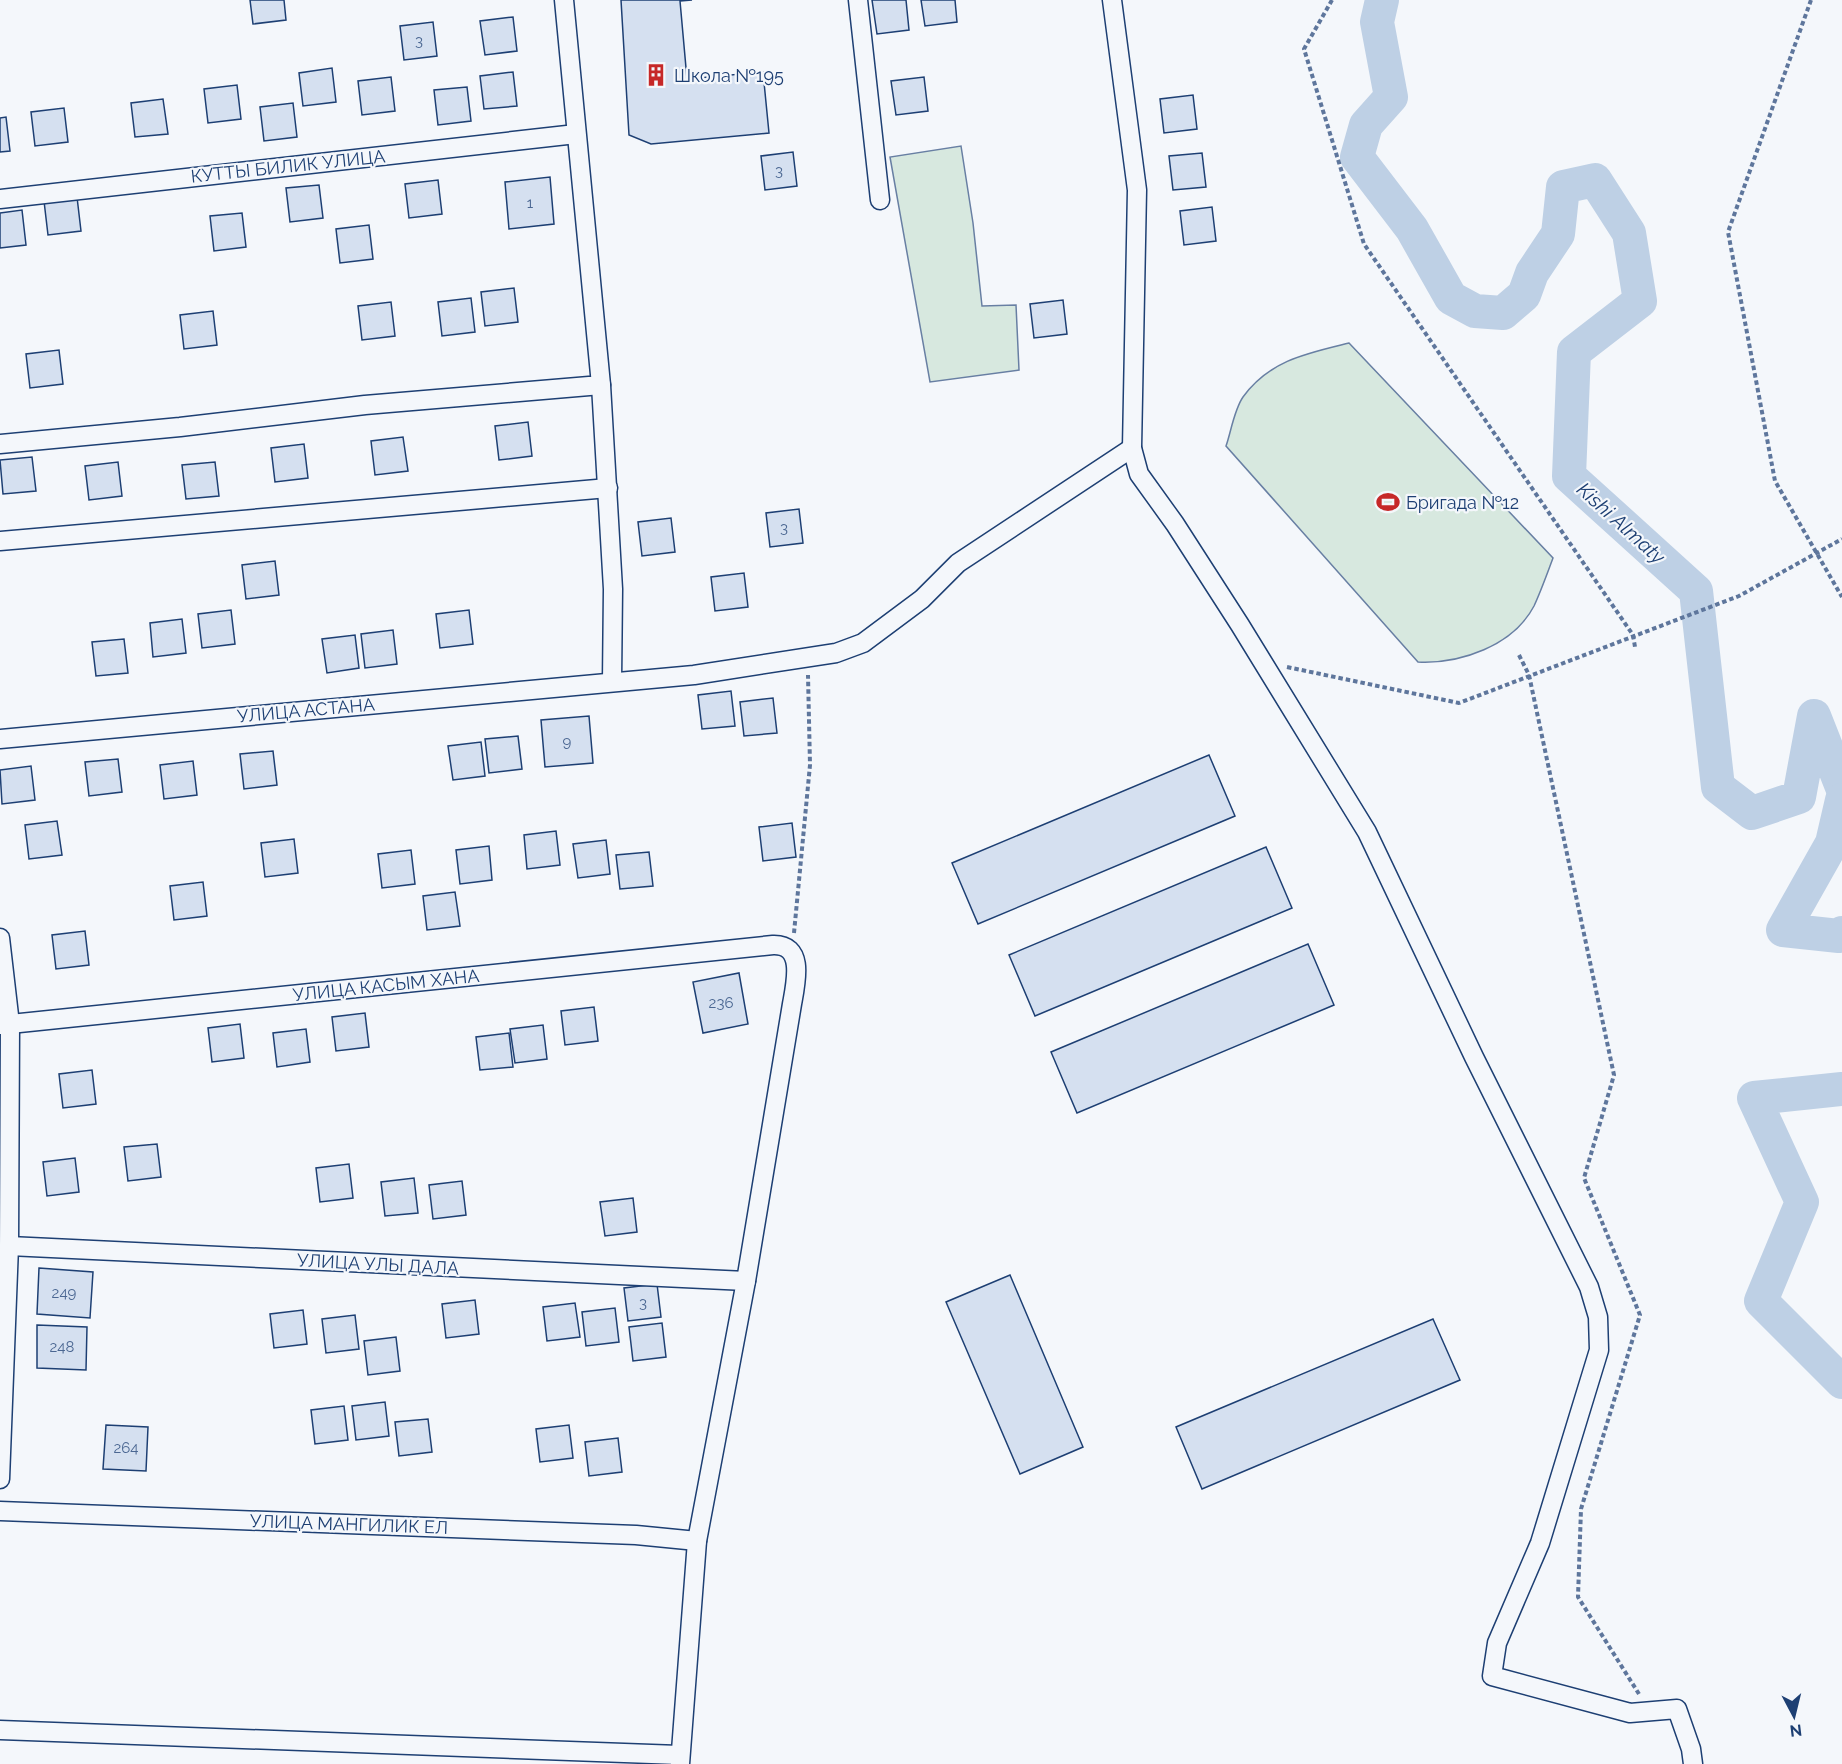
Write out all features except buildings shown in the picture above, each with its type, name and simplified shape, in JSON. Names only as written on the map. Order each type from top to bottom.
[{"type":"street","points":[[564,0],[601,385],[613,589],[612,681]]},
{"type":"street","points":[[858,0],[880,200]]},
{"type":"street","points":[[1112,0],[1137,190],[1132,448],[1139,474],[1175,524],[1366,832],[1474,1057],[1589,1287],[1598,1317],[1599,1350],[1540,1543],[1497,1643],[1492,1676],[1630,1713],[1677,1709],[1691,1749],[1693,1764]]},
{"type":"street","name":"КУТТЫ БИЛИК УЛИЦА","points":[[0,199],[576,134]]},
{"type":"street","points":[[0,444],[180,427],[364,405],[601,385]]},
{"type":"street","name":"УЛИЦА АСТАНА","points":[[0,739],[694,675],[807,659],[862,643],[922,599],[958,563],[1132,448]]},
{"type":"street","points":[[0,541],[608,489]]},
{"type":"street","points":[[0,938],[5,1024],[9,1246],[0,1479]]},
{"type":"street","name":"УЛИЦА КАСЫМ ХАНА","points":[[5,1024],[773,945],[783,945],[792,951]]},
{"type":"street","points":[[0,1730],[680,1760],[697,1541],[746,1281],[798,970],[792,951]]},
{"type":"street","name":"УЛИЦА УЛЫ ДАЛА","points":[[9,1246],[746,1281]]},
{"type":"street","name":"УЛИЦА МАНГИЛИК ЕЛ","points":[[0,1511],[636,1535],[697,1541]]},
{"type":"path","points":[[1332,0],[1304,49],[1364,244],[1633,635],[1635,647]]},
{"type":"path","points":[[1811,0],[1728,232],[1775,480],[1842,597]]},
{"type":"path","points":[[1262,662],[1459,703],[1739,596],[1842,539]]},
{"type":"path","points":[[1519,655],[1529,675],[1614,1075],[1584,1178],[1640,1315],[1581,1509],[1578,1597],[1650,1711]]},
{"type":"path","points":[[792,951],[810,765],[807,659]]},
{"type":"shaded area","points":[[961,146],[973,223],[982,306],[1016,305],[1019,370],[930,382],[890,157]]},
{"type":"shaded area","name":"Бригада №12","points":[[1349,343],[1553,558],[1534,606],[1525,620],[1513,632],[1484,650],[1451,660],[1418,662],[1226,446],[1240,402],[1265,374],[1291,360]]},
{"type":"waterway","name":"Kіshі Almaty","points":[[1382,0],[1377,22],[1391,97],[1366,125],[1357,157],[1412,229],[1451,298],[1475,311],[1503,313],[1524,295],[1532,273],[1558,234],[1563,187],[1595,180],[1629,233],[1640,301],[1574,352],[1569,476],[1696,591],[1718,787],[1752,813],[1799,797],[1814,716],[1842,787]]},
{"type":"waterway","name":"Kіshі Almaty","points":[[1842,800],[1832,843],[1783,930],[1839,936],[1842,933]]},
{"type":"waterway","name":"Kіshі Almaty","points":[[1842,1089],[1754,1098],[1802,1202],[1761,1301],[1842,1382]]},
{"type":"place","name":"Школа №195","points":[[656,75]]},
{"type":"place","name":"Бригада №12","points":[[1388,502]]}]
